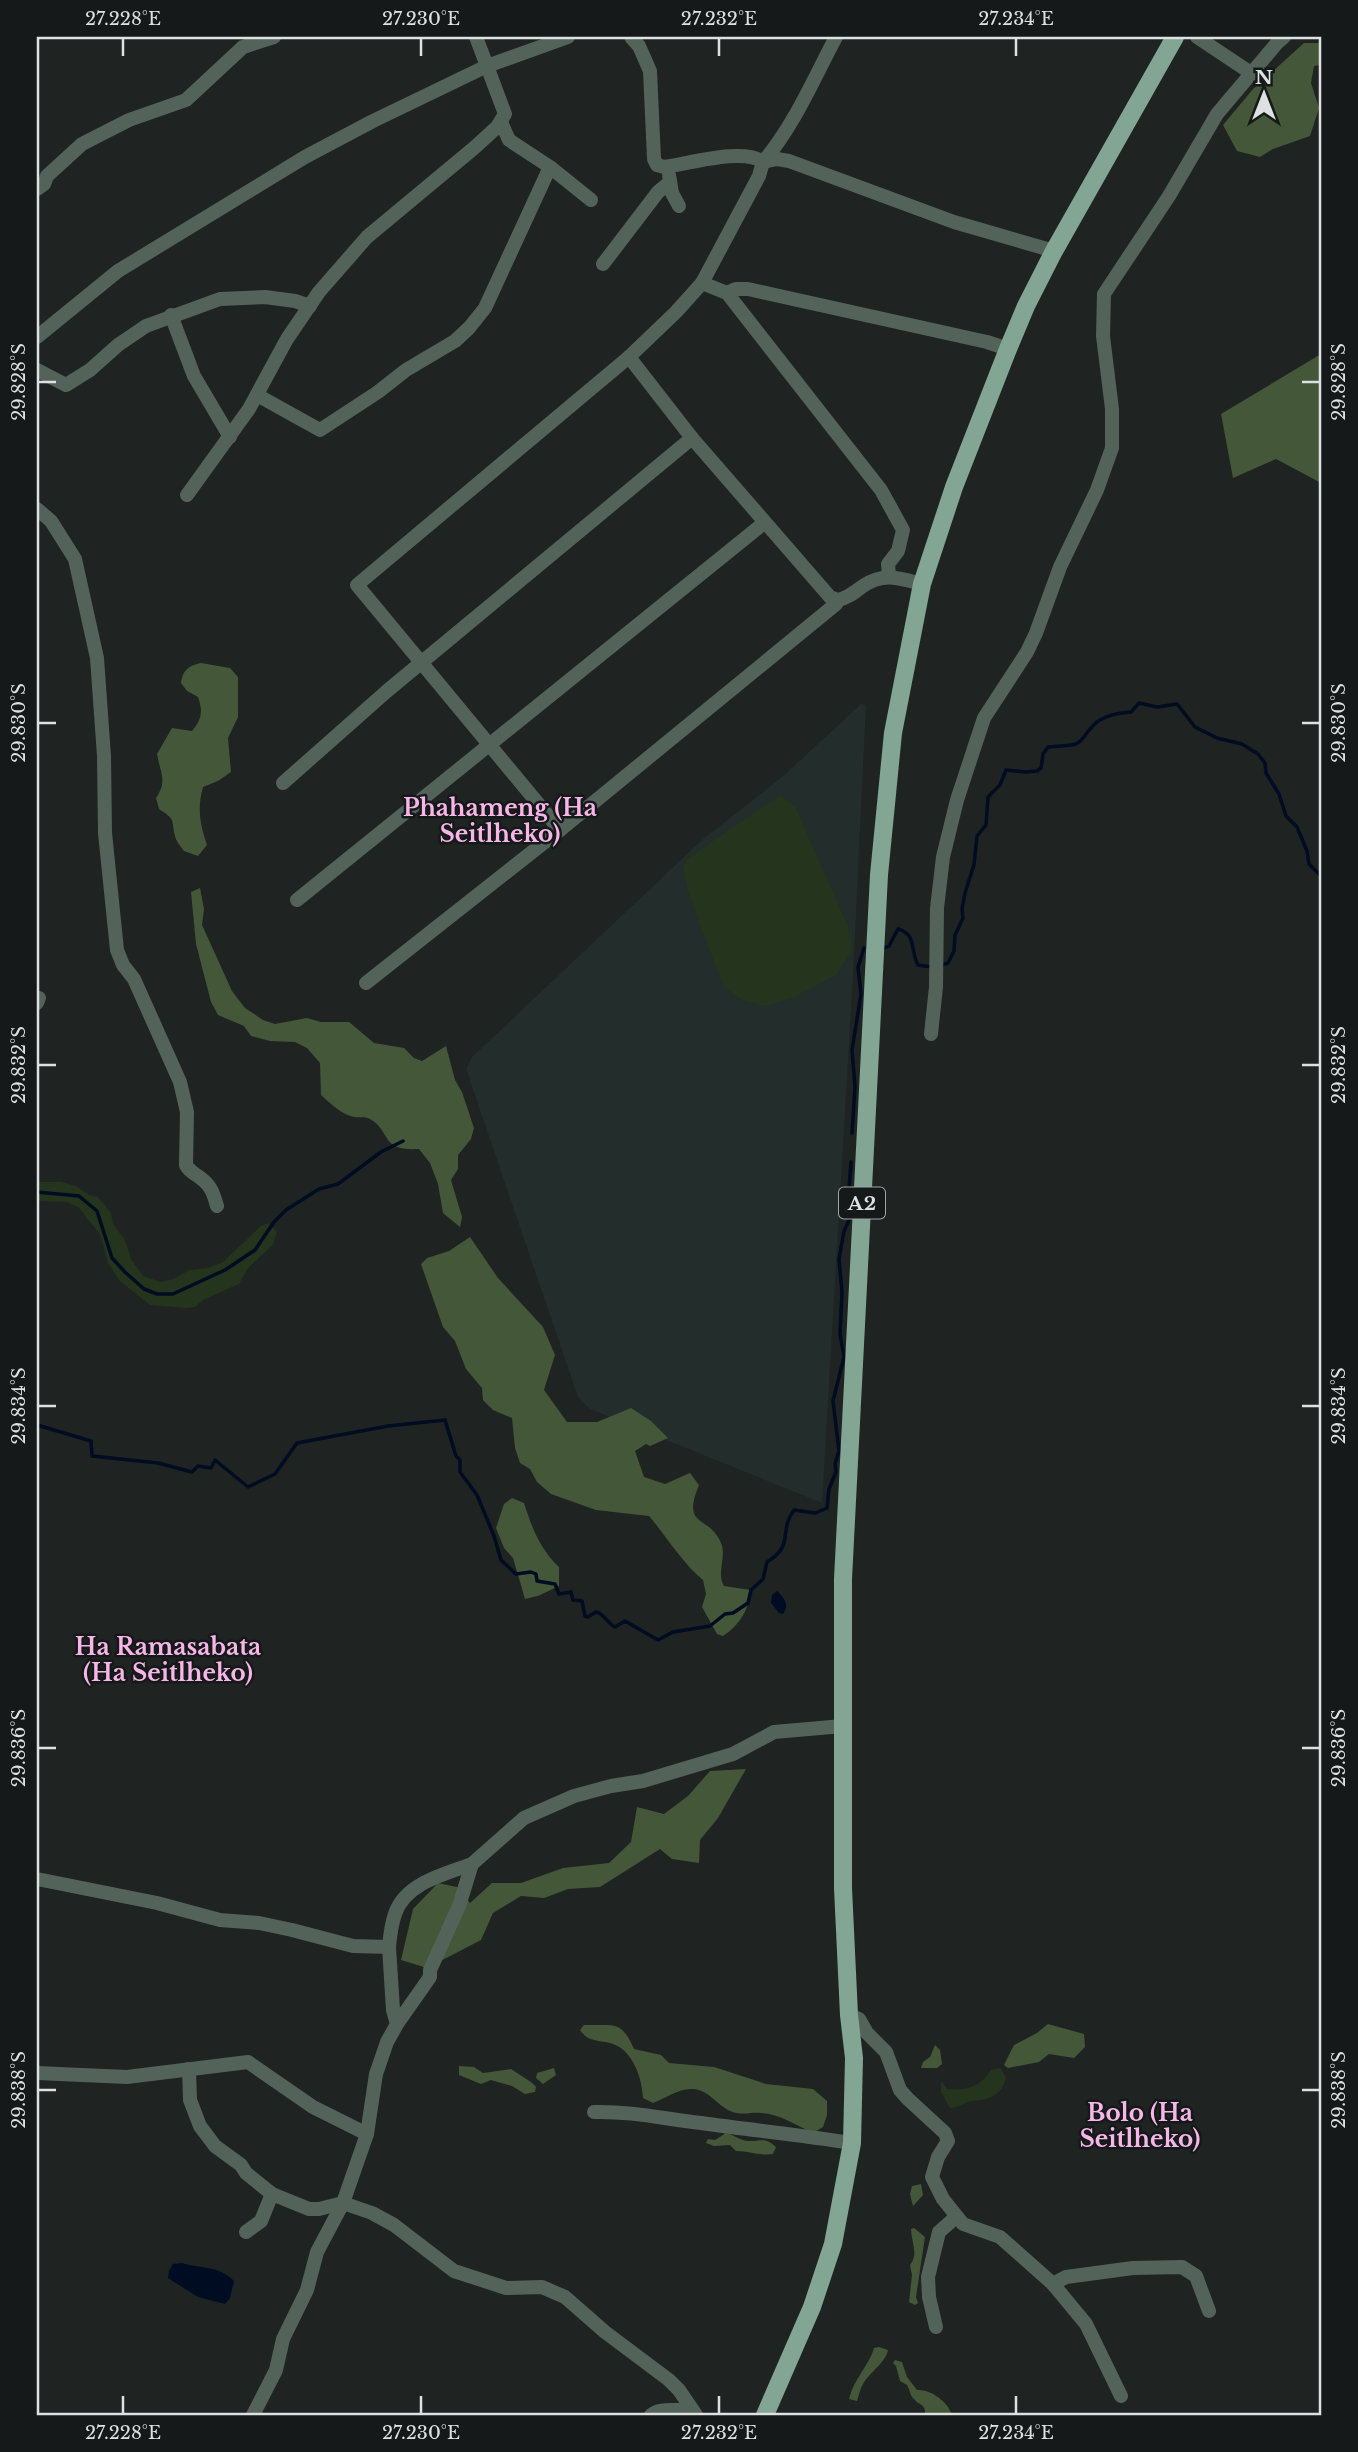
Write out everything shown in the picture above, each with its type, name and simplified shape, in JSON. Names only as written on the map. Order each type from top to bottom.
[{"type":"main road","name":"A2","points":[[765,2415],[812,2307],[833,2245],[852,2143],[854,2058],[849,2015],[844,1888],[846,1496],[856,1346],[878,875],[893,733],[922,584],[954,487],[1007,349],[1054,251],[1175,37]]},
{"type":"street","points":[[37,189],[44,184],[47,176],[82,144],[129,120],[186,100],[243,47],[274,37]]},
{"type":"street","points":[[187,495],[230,438],[310,306],[367,237],[474,148],[501,122],[505,114],[476,37]]},
{"type":"street","points":[[37,337],[118,271],[305,157],[487,66],[568,37]]},
{"type":"street","points":[[631,37],[639,46],[650,71],[654,159],[657,165],[669,167],[740,156],[754,157],[763,162],[778,159],[789,161],[943,218],[1054,251]]},
{"type":"street","points":[[560,830],[357,584],[629,356],[676,312],[702,283],[759,176],[763,162],[783,134],[836,37]]},
{"type":"street","points":[[1197,37],[1251,73]]},
{"type":"street","points":[[931,1034],[936,987],[937,908],[943,857],[957,800],[984,718],[1031,642],[1060,567],[1108,464],[1112,448],[1112,410],[1102,326],[1104,294],[1169,196],[1217,114],[1284,37]]},
{"type":"street","points":[[501,122],[509,140],[550,167],[591,200]]},
{"type":"street","points":[[257,395],[320,430],[378,392],[406,369],[455,341],[485,307],[550,167]]},
{"type":"street","points":[[669,167],[669,183],[679,206]]},
{"type":"street","points":[[603,264],[664,184],[669,183]]},
{"type":"street","points":[[702,283],[727,293],[881,490],[903,530],[898,551],[888,564],[889,576]]},
{"type":"street","points":[[727,293],[736,289],[748,289],[987,342],[1007,349]]},
{"type":"street","points":[[37,370],[66,385],[90,370],[118,345],[146,326],[220,299],[265,297],[310,306]]},
{"type":"street","points":[[172,315],[194,376],[230,438]]},
{"type":"street","points":[[629,356],[692,438],[764,523],[823,589],[838,600]]},
{"type":"street","points":[[284,783],[422,663],[692,438]]},
{"type":"street","points":[[37,509],[51,521],[75,559],[97,658],[106,833],[117,950],[138,988],[180,1082],[187,1112],[186,1165],[189,1171],[203,1179],[211,1189],[217,1206]]},
{"type":"street","points":[[297,900],[764,523]]},
{"type":"street","points":[[366,983],[708,711],[838,600],[846,598],[872,580],[889,576],[922,584]]},
{"type":"street","points":[[397,2024],[393,2010],[389,1947],[396,1911],[410,1892],[431,1879],[472,1864],[524,1818],[574,1796],[643,1781],[733,1754],[774,1732],[843,1726]]},
{"type":"street","points":[[253,2415],[276,2370],[283,2339],[307,2290],[317,2252],[343,2203],[367,2134],[376,2074],[387,2042],[430,1977],[430,1970],[465,1890],[472,1864]]},
{"type":"street","points":[[37,1879],[157,1903],[220,1920],[259,1923],[353,1946],[389,1947]]},
{"type":"street","points":[[849,2015],[859,2019],[867,2033],[887,2052],[900,2090],[945,2133],[948,2141],[938,2157],[932,2177],[943,2199],[963,2224],[1000,2237],[1053,2284],[1086,2324],[1121,2396]]},
{"type":"street","points":[[37,2073],[127,2077],[248,2062],[313,2107],[367,2134]]},
{"type":"street","points":[[190,2069],[190,2099],[201,2126],[215,2146],[241,2165],[246,2174],[272,2194],[309,2209],[343,2203],[372,2213],[394,2225],[454,2271],[506,2288],[542,2287],[565,2297],[605,2332],[669,2380],[679,2390],[692,2412]]},
{"type":"street","points":[[594,2112],[648,2114],[852,2143]]},
{"type":"street","points":[[246,2232],[261,2221],[272,2194]]},
{"type":"street","points":[[936,2327],[929,2297],[928,2277],[939,2232],[956,2217]]},
{"type":"street","points":[[1053,2284],[1066,2277],[1133,2268],[1182,2267],[1196,2276],[1209,2311]]},
{"type":"street","points":[[651,2415],[656,2411],[671,2409],[692,2412]]},
{"type":"shaded area","points":[[861,704],[866,705],[853,976],[822,1503],[590,1409],[578,1397],[466,1069],[472,1057],[703,839],[782,777]]},
{"type":"green space","points":[[1304,43],[1321,43],[1321,65],[1314,66],[1311,83],[1319,108],[1310,136],[1273,149],[1260,157],[1237,151],[1223,125],[1253,89]]},
{"type":"green space","points":[[1321,354],[1321,483],[1276,459],[1233,478],[1221,414]]},
{"type":"green space","points":[[201,663],[230,668],[238,677],[238,717],[228,738],[231,772],[203,787],[200,816],[207,845],[198,856],[184,851],[180,846],[172,820],[159,809],[156,798],[162,786],[157,754],[172,728],[192,731],[200,719],[198,697],[187,691],[181,683],[187,669]]},
{"type":"green space","points":[[780,795],[795,806],[848,926],[853,949],[836,975],[795,997],[765,1006],[742,1000],[724,987],[688,891],[683,868],[687,859]]},
{"type":"green space","points":[[200,888],[204,909],[202,925],[232,991],[245,1008],[263,1020],[275,1024],[307,1018],[321,1022],[349,1022],[374,1043],[404,1048],[414,1058],[422,1061],[446,1046],[455,1080],[474,1128],[471,1139],[458,1155],[458,1169],[451,1180],[462,1217],[460,1227],[443,1213],[438,1184],[430,1163],[419,1149],[406,1149],[392,1144],[370,1119],[345,1114],[321,1095],[320,1063],[307,1048],[295,1042],[270,1041],[251,1036],[244,1026],[218,1015],[211,1002],[196,944],[191,892]]},
{"type":"green space","points":[[37,1182],[61,1182],[98,1197],[111,1213],[113,1224],[125,1240],[131,1259],[143,1276],[161,1282],[174,1279],[189,1270],[208,1268],[223,1262],[261,1226],[268,1223],[277,1231],[273,1245],[249,1267],[239,1284],[203,1300],[195,1307],[150,1305],[119,1280],[108,1263],[100,1234],[78,1207],[67,1202],[37,1201]]},
{"type":"green space","points":[[470,1237],[498,1278],[543,1327],[555,1355],[544,1390],[567,1422],[597,1422],[631,1408],[651,1421],[668,1438],[650,1446],[646,1444],[635,1451],[644,1477],[665,1484],[690,1473],[699,1485],[693,1509],[699,1520],[716,1534],[721,1543],[721,1576],[724,1586],[751,1590],[743,1616],[735,1627],[723,1636],[717,1634],[702,1607],[706,1594],[703,1580],[649,1516],[596,1510],[551,1494],[537,1482],[530,1469],[520,1463],[515,1448],[512,1418],[493,1410],[483,1400],[482,1388],[466,1369],[455,1341],[443,1327],[421,1264],[427,1258],[449,1251]]},
{"type":"green space","points":[[512,1498],[524,1503],[537,1538],[559,1567],[559,1586],[525,1599],[513,1558],[504,1548],[496,1528],[504,1504]]},
{"type":"green space","points":[[746,1769],[718,1818],[700,1840],[699,1863],[672,1859],[660,1849],[600,1887],[568,1889],[544,1898],[521,1896],[493,1913],[481,1940],[427,1968],[401,1960],[413,1909],[438,1883],[457,1887],[470,1903],[492,1883],[521,1883],[563,1868],[609,1863],[631,1842],[637,1807],[664,1814],[688,1796],[710,1771]]},
{"type":"green space","points":[[1048,2024],[1084,2034],[1085,2047],[1074,2058],[1049,2054],[1039,2062],[1008,2068],[1004,2065],[1014,2045]]},
{"type":"green space","points":[[584,2025],[610,2025],[620,2028],[634,2049],[661,2055],[669,2063],[714,2067],[766,2084],[813,2089],[827,2101],[827,2115],[823,2127],[813,2133],[769,2114],[734,2112],[704,2092],[693,2089],[677,2092],[653,2103],[643,2098],[635,2065],[625,2051],[610,2043],[586,2037],[580,2030]]},
{"type":"green space","points":[[935,2045],[940,2050],[942,2064],[937,2068],[921,2068],[923,2062],[930,2057]]},
{"type":"green space","points":[[459,2066],[474,2067],[483,2073],[511,2069],[535,2085],[535,2092],[525,2094],[512,2086],[491,2080],[481,2084],[459,2075]]},
{"type":"green space","points":[[554,2068],[556,2075],[543,2084],[536,2078],[537,2073]]},
{"type":"green space","points":[[1000,2068],[1006,2077],[998,2093],[984,2100],[950,2108],[941,2092],[941,2081],[947,2089],[967,2088],[978,2084],[991,2070]]},
{"type":"green space","points":[[726,2133],[746,2141],[766,2141],[776,2147],[773,2154],[764,2154],[736,2151],[730,2145],[714,2146],[706,2143],[708,2139],[715,2140]]},
{"type":"green space","points":[[921,2184],[923,2195],[913,2206],[910,2194],[912,2186]]},
{"type":"green space","points":[[914,2228],[925,2237],[916,2297],[918,2303],[915,2305],[909,2302],[912,2275],[910,2265],[914,2252],[911,2229]]},
{"type":"green space","points":[[874,2348],[888,2350],[884,2359],[863,2384],[857,2401],[849,2399]]},
{"type":"green space","points":[[895,2360],[902,2362],[907,2377],[917,2390],[938,2397],[947,2405],[952,2415],[925,2415],[924,2407],[913,2398],[907,2385],[900,2381],[893,2363]]},
{"type":"water","points":[[777,1591],[786,1604],[783,1614],[771,1603],[772,1595]]},
{"type":"water","points":[[182,2263],[222,2272],[234,2281],[230,2298],[225,2304],[198,2297],[168,2278],[173,2264]]},
{"type":"waterway","points":[[939,966],[948,963],[954,951],[955,935],[963,918],[965,893],[974,865],[977,836],[986,825],[988,797],[1000,785],[1006,770],[1037,771],[1041,768],[1043,754],[1048,747],[1076,744],[1099,721],[1114,714],[1131,712],[1139,703],[1157,707],[1177,704],[1195,727],[1217,738],[1242,744],[1258,754],[1265,763],[1266,773],[1279,794],[1286,816],[1297,827],[1307,851],[1309,864],[1321,876]]},
{"type":"waterway","points":[[884,948],[889,946],[898,929],[904,931],[911,939],[918,965],[932,967]]},
{"type":"waterway","points":[[852,1133],[855,1087],[852,1050],[861,994],[858,967],[864,948]]},
{"type":"waterway","points":[[37,1192],[79,1196],[97,1211],[112,1258],[125,1272],[144,1289],[157,1294],[173,1294],[225,1270],[255,1250],[274,1222],[286,1210],[319,1189],[338,1184],[381,1152],[403,1141]]},
{"type":"waterway","points":[[37,1425],[91,1441],[92,1456],[158,1463],[192,1472],[198,1466],[211,1468],[215,1460],[248,1487],[275,1474],[297,1443],[388,1426],[445,1420],[456,1456],[460,1460],[460,1472],[477,1495],[501,1560],[516,1574],[531,1572],[536,1574],[537,1581],[555,1584],[559,1594],[571,1592],[573,1600],[582,1601],[585,1616],[599,1613],[615,1627],[625,1621],[658,1640],[673,1632],[710,1626],[725,1614],[733,1613],[748,1603],[751,1590],[763,1579],[767,1562],[776,1556],[784,1544],[789,1518],[794,1510],[815,1513],[827,1508],[839,1451],[833,1401],[844,1357],[840,1334],[842,1292],[839,1259],[844,1231],[852,1214],[849,1189],[851,1162]]},
{"type":"district","name":"Phahameng (Ha Seitlheko)","points":[[500,821]]},
{"type":"district","name":"Ha Ramasabata (Ha Seitlheko)","points":[[168,1660]]},
{"type":"district","name":"Bolo (Ha Seitlheko)","points":[[1140,2126]]}]
